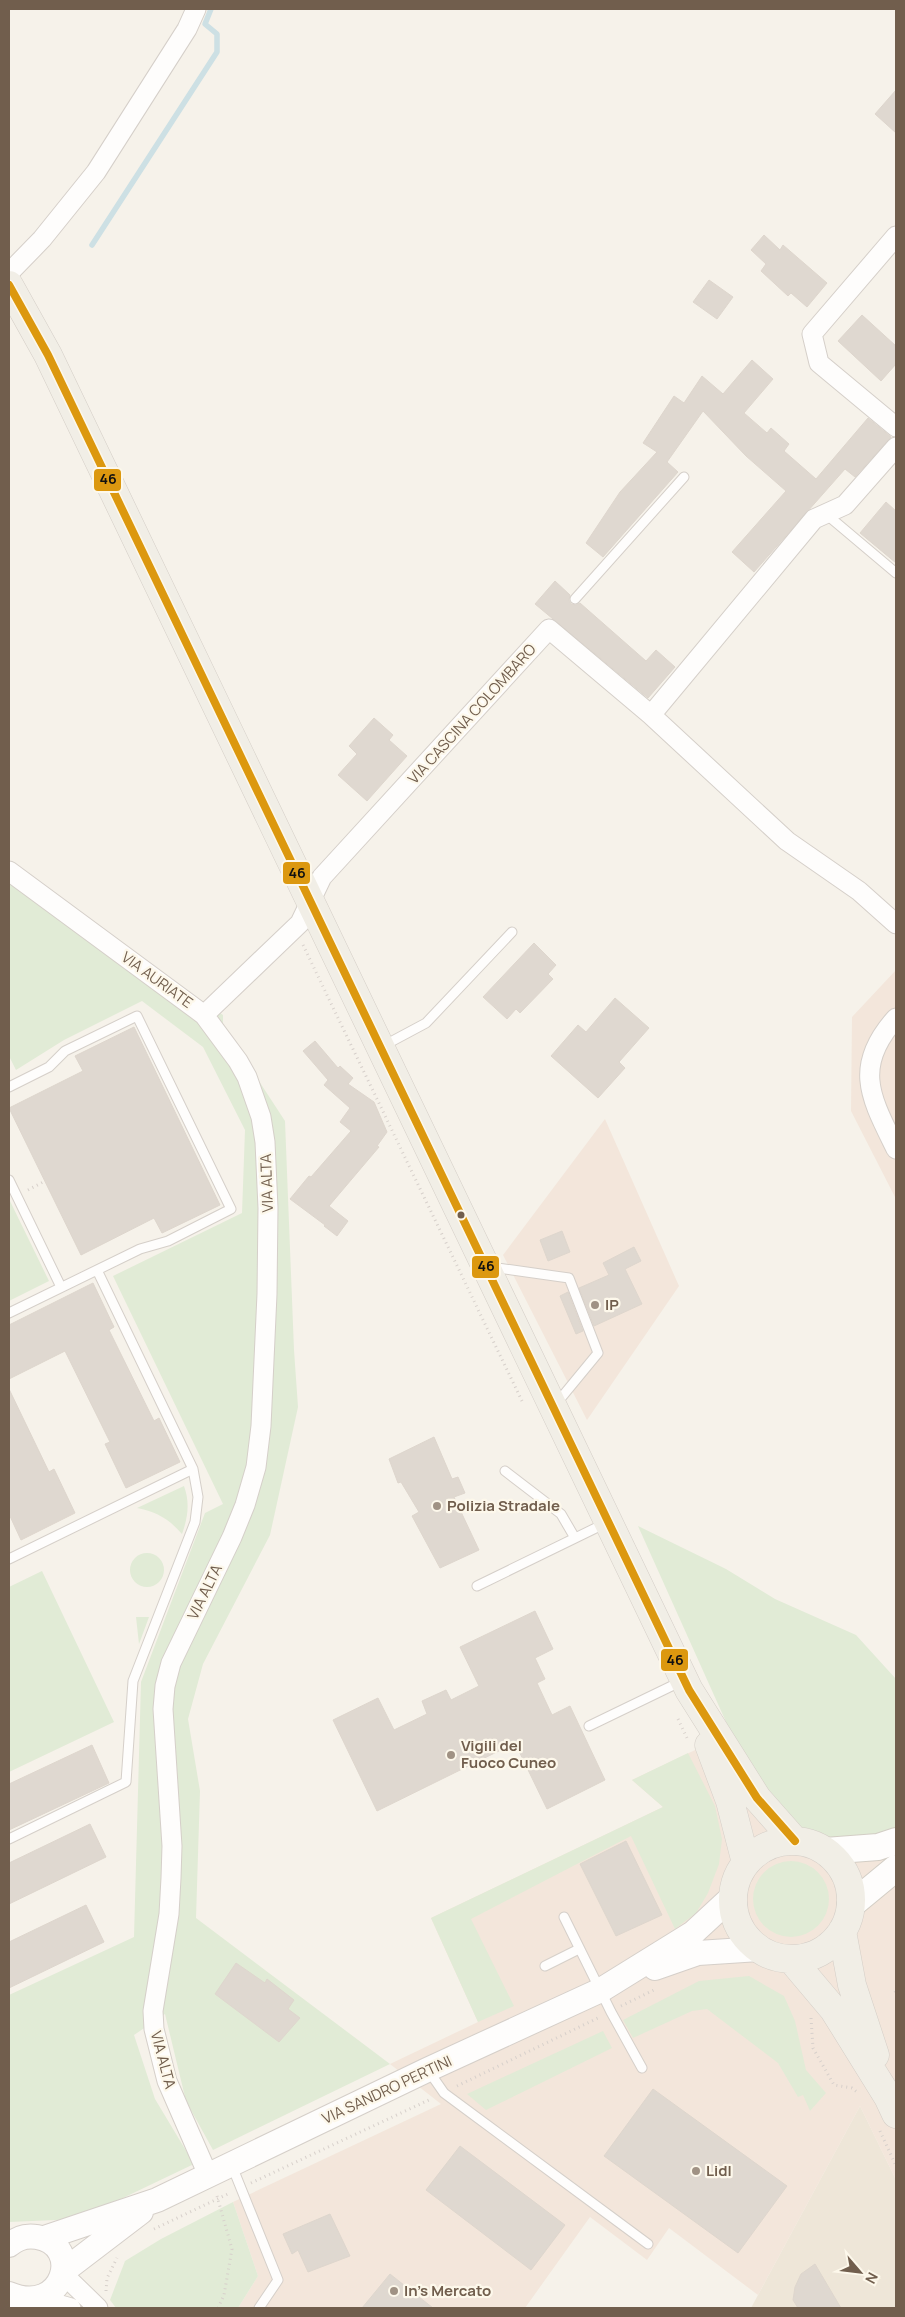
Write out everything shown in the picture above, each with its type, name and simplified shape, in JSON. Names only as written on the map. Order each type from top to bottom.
[{"type":"main road","points":[[9,286],[48,355],[687,1685],[730,1801],[746,1863]]},
{"type":"main road","points":[[687,1685],[756,1798],[794,1841]]},
{"type":"main road","points":[[885,2107],[852,1985],[846,1918],[850,1890],[845,1875],[837,1861],[825,1851],[811,1844],[794,1841],[776,1843],[759,1850],[746,1863],[736,1878],[733,1896],[735,1916],[744,1935],[759,1949],[774,1956],[791,1959],[817,1952],[828,1946],[846,1918],[896,1868]]},
{"type":"main road","points":[[825,1851],[878,1847],[896,1841]]},
{"type":"main road","points":[[791,1959],[834,2010],[885,2107]]},
{"type":"street","points":[[9,273],[42,239],[96,172],[187,29],[196,9]]},
{"type":"street","points":[[896,236],[812,334],[819,363],[896,426]]},
{"type":"street","points":[[651,716],[814,518],[845,505],[896,447]]},
{"type":"street","name":"VIA CASCINA COLOMBARO","points":[[311,903],[322,877],[552,625],[787,841],[859,890],[896,924]]},
{"type":"street","name":"VIA AURIATE","points":[[9,871],[204,1015],[300,923],[311,903]]},
{"type":"street","name":"VIA ALTA","points":[[204,1015],[238,1061],[254,1095],[265,1142],[268,1208],[261,1426],[256,1467],[245,1505],[232,1537],[171,1662],[165,1686],[163,1709],[171,1837],[171,1878],[169,1914],[153,2011],[154,2029],[167,2081],[208,2175]]},
{"type":"street","points":[[896,1018],[884,1032],[873,1054],[868,1081],[875,1106],[896,1149]]},
{"type":"street","name":"VIA SANDRO PERTINI","points":[[610,1986],[693,1933],[733,1896]]},
{"type":"street","name":"VIA SANDRO PERTINI","points":[[11,2241],[29,2236],[44,2238],[157,2200],[428,2070],[610,1986],[698,1952],[759,1949]]},
{"type":"street","name":"VIA SANDRO PERTINI","points":[[21,2301],[57,2290],[64,2272],[157,2200]]},
{"type":"street","points":[[44,2238],[55,2246],[62,2257],[64,2272],[102,2302]]},
{"type":"street","points":[[21,2301],[71,2308]]},
{"type":"lane","points":[[575,599],[684,477]]},
{"type":"lane","points":[[826,514],[896,573]]},
{"type":"lane","points":[[380,1048],[426,1023],[512,932]]},
{"type":"lane","points":[[9,1087],[49,1067],[65,1051],[137,1016],[231,1209],[168,1240],[140,1249],[9,1313]]},
{"type":"lane","points":[[9,1180],[61,1287]]},
{"type":"lane","points":[[485,1266],[569,1278],[598,1353],[553,1408]]},
{"type":"lane","points":[[9,1839],[126,1782],[133,1681],[195,1522],[198,1497],[193,1469],[97,1270]]},
{"type":"lane","points":[[9,1559],[193,1469]]},
{"type":"lane","points":[[504,1471],[561,1514],[575,1538]]},
{"type":"lane","points":[[477,1586],[608,1522]]},
{"type":"lane","points":[[589,1726],[687,1685]]},
{"type":"lane","points":[[564,1917],[579,1949],[610,1986],[611,2012],[642,2068]]},
{"type":"lane","points":[[545,1966],[579,1949]]},
{"type":"lane","points":[[428,2070],[444,2093],[648,2244]]},
{"type":"lane","points":[[232,2164],[278,2280],[259,2308]]},
{"type":"path","points":[[150,2232],[241,2187],[444,2093],[663,1985]]},
{"type":"path","points":[[812,2014],[810,2022],[813,2048],[834,2085],[852,2088],[885,2107],[896,2166]]},
{"type":"path","points":[[208,2175],[218,2198],[232,2250],[224,2294],[218,2308]]},
{"type":"path","points":[[102,2302],[107,2278],[120,2253]]},
{"type":"shaded area","points":[[896,970],[896,1199],[851,1111],[852,1017]]},
{"type":"shaded area","points":[[605,1119],[679,1286],[587,1420],[503,1255]]},
{"type":"shaded area","points":[[731,1733],[896,1830],[896,2180],[860,2106],[758,2295],[669,2228],[647,2260],[590,2217],[525,2308],[238,2308],[258,2276],[233,2202],[441,2104],[390,2064],[478,2022],[431,1918],[663,1807],[632,1780]]},
{"type":"shaded area","points":[[860,2106],[896,2180],[896,2308],[751,2308]]},
{"type":"green space","points":[[9,865],[223,1015],[223,1026],[285,1121],[298,1407],[270,1535],[203,1664],[188,1719],[200,1791],[196,1918],[390,2064],[213,2150],[186,2101],[165,2014],[134,2035],[155,2099],[194,2164],[79,2219],[9,2222],[9,1995],[134,1937],[141,1682],[205,1513],[223,1504],[113,1276],[242,1213],[245,1130],[203,1047],[142,1001],[64,1040],[16,1070],[9,1056]]},
{"type":"green space","points":[[9,1199],[49,1281],[9,1301]]},
{"type":"green space","points":[[184,1486],[188,1510],[182,1534],[162,1517],[137,1508]]},
{"type":"green space","points":[[638,1526],[726,1569],[775,1599],[856,1635],[896,1679],[896,1830],[868,1842],[825,1841],[782,1821],[731,1733]]},
{"type":"green space","points":[[147,1553],[154,1554],[159,1558],[163,1563],[163,1577],[159,1582],[154,1586],[147,1587],[140,1586],[135,1582],[131,1577],[130,1570],[131,1563],[135,1558],[140,1554]]},
{"type":"green space","points":[[42,1571],[114,1722],[9,1772],[9,1587]]},
{"type":"green space","points":[[136,1617],[149,1617],[139,1644]]},
{"type":"green space","points":[[688,1753],[715,1806],[722,1839],[719,1864],[708,1893],[696,1913],[675,1929],[631,1836],[471,1919],[514,2006],[478,2022],[431,1918],[663,1807],[632,1780]]},
{"type":"green space","points":[[791,1861],[805,1864],[818,1872],[826,1885],[829,1899],[826,1913],[818,1926],[805,1934],[791,1937],[777,1934],[764,1926],[756,1913],[753,1899],[756,1885],[764,1872],[777,1864]]},
{"type":"green space","points":[[749,1976],[784,1996],[795,2021],[806,2070],[826,2093],[810,2111],[803,2095],[798,2097],[778,2063],[707,2009],[692,2011],[633,2038],[623,2020],[699,1981]]},
{"type":"green space","points":[[603,2031],[612,2048],[486,2110],[467,2094]]},
{"type":"green space","points":[[233,2202],[258,2276],[238,2308],[116,2308],[110,2300],[125,2261],[161,2239]]},
{"type":"building","points":[[896,90],[896,133],[875,114]]},
{"type":"building","points":[[764,235],[780,250],[783,245],[827,283],[807,307],[791,293],[788,296],[761,271],[766,264],[751,250]]},
{"type":"building","points":[[709,280],[733,297],[717,319],[693,302]]},
{"type":"building","points":[[862,315],[896,346],[896,364],[881,381],[838,341]]},
{"type":"building","points":[[752,360],[773,379],[744,413],[767,433],[771,428],[789,444],[784,451],[816,479],[868,418],[891,437],[855,477],[845,469],[754,572],[732,552],[786,491],[746,456],[703,411],[667,462],[678,472],[603,557],[586,543],[620,492],[657,452],[643,443],[674,396],[684,403],[702,376],[723,394]]},
{"type":"building","points":[[886,502],[896,511],[896,563],[860,533]]},
{"type":"building","points":[[555,581],[570,595],[569,600],[571,604],[576,605],[580,603],[646,661],[656,650],[675,667],[648,698],[535,604]]},
{"type":"building","points":[[374,718],[393,735],[389,740],[407,756],[367,801],[338,775],[357,754],[349,746]]},
{"type":"building","points":[[534,943],[556,965],[548,974],[553,979],[520,1013],[516,1009],[507,1019],[483,997]]},
{"type":"building","points":[[615,998],[649,1028],[619,1062],[625,1068],[598,1098],[551,1056],[578,1025],[586,1032]]},
{"type":"building","points":[[134,1027],[220,1205],[162,1233],[154,1218],[81,1255],[9,1108],[83,1071],[75,1056]]},
{"type":"building","points":[[315,1041],[338,1068],[340,1066],[353,1078],[348,1084],[374,1102],[387,1132],[377,1146],[379,1147],[329,1206],[348,1221],[337,1236],[290,1199],[351,1131],[340,1122],[350,1108],[324,1085],[328,1080],[303,1051]]},
{"type":"building","points":[[562,1231],[570,1252],[548,1261],[540,1240]]},
{"type":"building","points":[[634,1247],[641,1261],[625,1269],[642,1304],[594,1326],[579,1288],[609,1275],[603,1263]]},
{"type":"building","points":[[93,1283],[114,1327],[109,1330],[154,1421],[159,1418],[180,1462],[126,1488],[105,1444],[110,1442],[65,1351],[9,1379],[9,1325]]},
{"type":"building","points":[[568,1292],[583,1331],[576,1334],[560,1296]]},
{"type":"building","points":[[9,1389],[49,1472],[54,1469],[75,1513],[21,1540],[9,1514]]},
{"type":"building","name":"Polizia Stradale","points":[[434,1437],[452,1479],[458,1477],[465,1493],[454,1497],[479,1550],[440,1568],[412,1516],[419,1512],[401,1482],[398,1483],[389,1459]]},
{"type":"building","points":[[535,1611],[553,1649],[535,1658],[545,1679],[537,1683],[552,1715],[570,1706],[605,1780],[547,1809],[515,1743],[377,1811],[333,1720],[378,1698],[394,1730],[427,1714],[422,1701],[446,1690],[451,1700],[479,1686],[460,1647]]},
{"type":"building","points":[[92,1745],[109,1783],[9,1830],[9,1784]]},
{"type":"building","points":[[90,1824],[106,1857],[9,1904],[9,1863]]},
{"type":"building","points":[[626,1841],[662,1915],[616,1936],[580,1864]]},
{"type":"building","points":[[86,1905],[104,1942],[9,1988],[9,1942]]},
{"type":"building","points":[[236,1963],[265,1983],[267,1979],[294,2000],[288,2009],[300,2018],[279,2042],[215,1994]]},
{"type":"building","points":[[653,2089],[787,2186],[738,2253],[604,2156]]},
{"type":"building","points":[[460,2146],[565,2225],[531,2270],[426,2190]]},
{"type":"building","points":[[330,2214],[350,2256],[308,2272],[298,2250],[292,2254],[283,2234]]},
{"type":"building","points":[[815,2264],[841,2308],[798,2308],[793,2300],[795,2287],[801,2274]]},
{"type":"building","name":"In's Mercato","points":[[390,2274],[433,2308],[362,2308]]},
{"type":"waterway","points":[[92,245],[217,52],[217,34],[205,24],[211,9]]},
{"type":"transit line","name":"46","points":[[9,285],[48,355],[689,1690],[757,1798],[795,1841]]},
{"type":"place","name":"IP","points":[[595,1305]]},
{"type":"place","name":"Polizia Stradale","points":[[437,1506]]},
{"type":"place","name":"Vigili del Fuoco Cuneo","points":[[451,1755]]},
{"type":"place","name":"Lidl","points":[[696,2171]]},
{"type":"place","name":"In's Mercato","points":[[394,2291]]}]
